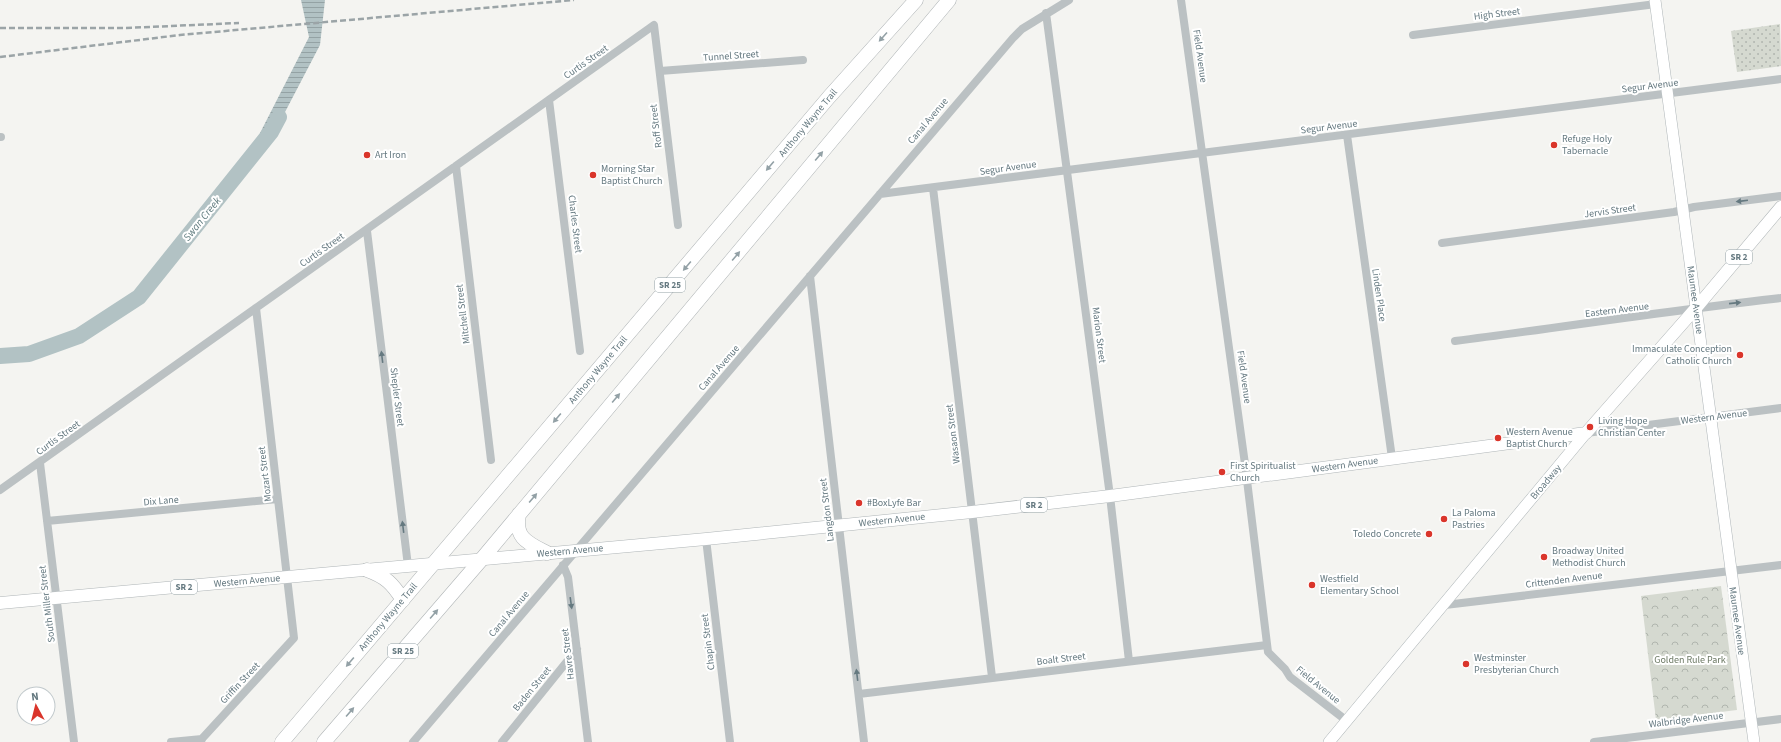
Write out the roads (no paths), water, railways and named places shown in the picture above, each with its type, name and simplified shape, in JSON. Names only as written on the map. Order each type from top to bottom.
[{"type":"highway","name":"SR 25","points":[[324,742],[481,560],[947,3]]},
{"type":"highway","name":"Anthony Wayne Trail","points":[[282,742],[829,97],[913,4]]},
{"type":"highway","points":[[519,514],[517,524],[519,534],[531,545],[547,553]]},
{"type":"highway","points":[[367,570],[384,576],[397,590],[403,600]]},
{"type":"main road","name":"Broadway","points":[[1586,433],[1696,308],[1781,207]]},
{"type":"main road","name":"Western Avenue","points":[[0,603],[706,539],[972,512],[1110,496],[1586,433]]},
{"type":"street","name":"Canal Avenue","points":[[413,742],[1013,38],[1022,29],[1069,0]]},
{"type":"street","name":"Field Avenue","points":[[1181,0],[1247,477],[1267,645],[1271,656],[1285,669],[1290,677],[1347,721]]},
{"type":"street","name":"High Street","points":[[1413,35],[1656,2]]},
{"type":"street","name":"Maumee Avenue","points":[[1656,2],[1754,742]]},
{"type":"street","name":"Marion Street","points":[[1046,13],[1110,496],[1129,661]]},
{"type":"street","name":"Roff Street","points":[[654,25],[678,225]]},
{"type":"street","name":"Curtis Street","points":[[0,490],[654,25]]},
{"type":"street","name":"Tunnel Street","points":[[660,71],[803,60]]},
{"type":"street","name":"Segur Avenue","points":[[880,194],[1203,154],[1781,79]]},
{"type":"street","name":"Charles Street","points":[[549,100],[580,351]]},
{"type":"street","name":"Linden Place","points":[[1347,135],[1392,458]]},
{"type":"street","name":"Mitchell Street","points":[[456,166],[491,460]]},
{"type":"street","name":"Wasaon Street","points":[[933,188],[992,678]]},
{"type":"street","name":"Jervis Street","points":[[1442,243],[1781,196]]},
{"type":"street","name":"Shepler Street","points":[[366,231],[408,566]]},
{"type":"street","name":"Langdon Street","points":[[810,276],[864,742]]},
{"type":"street","name":"Eastern Avenue","points":[[1455,341],[1696,308],[1781,298]]},
{"type":"street","name":"Mozart Street","points":[[256,308],[294,638]]},
{"type":"street","name":"Western Avenue","points":[[1586,433],[1781,408]]},
{"type":"street","name":"Broadway","points":[[1329,742],[1445,605],[1586,433]]},
{"type":"street","name":"South Miller Street","points":[[40,463],[74,742]]},
{"type":"street","name":"Dix Lane","points":[[47,521],[278,499]]},
{"type":"street","name":"Chapin Street","points":[[706,539],[730,742]]},
{"type":"street","name":"Crittenden Avenue","points":[[1445,605],[1781,564]]},
{"type":"street","name":"Havre Street","points":[[563,565],[568,577],[588,742]]},
{"type":"street","name":"Griffin Street","points":[[201,740],[294,638]]},
{"type":"street","name":"Boalt Street","points":[[859,694],[1267,645]]},
{"type":"street","name":"Baden Street","points":[[502,742],[577,649]]},
{"type":"street","name":"Walbridge Avenue","points":[[1594,742],[1781,719]]},
{"type":"street","points":[[171,742],[201,740]]},
{"type":"waterway","name":"Swan Creek","points":[[0,356],[29,354],[79,336],[139,297],[271,132],[279,117]]},
{"type":"railway","points":[[0,57],[180,35],[574,0]]},
{"type":"railway","points":[[0,28],[126,28],[239,23]]},
{"type":"place","name":"Refuge Holy Tabernacle","points":[[1554,145]]},
{"type":"place","name":"Art Iron","points":[[367,155]]},
{"type":"place","name":"Morning Star Baptist Church","points":[[593,175]]},
{"type":"place","name":"Immaculate Conception Catholic Church","points":[[1740,355]]},
{"type":"place","name":"Living Hope Christian Center","points":[[1590,427]]},
{"type":"place","name":"Western Avenue Baptist Church","points":[[1498,438]]},
{"type":"place","name":"First Spiritualist Church","points":[[1222,472]]},
{"type":"place","name":"#BoxLyfe Bar","points":[[859,503]]},
{"type":"place","name":"La Paloma Pastries","points":[[1444,519]]},
{"type":"place","name":"Toledo Concrete","points":[[1429,534]]},
{"type":"place","name":"Broadway United Methodist Church","points":[[1544,557]]},
{"type":"place","name":"Westfield Elementary School","points":[[1312,585]]},
{"type":"place","name":"Westminster Presbyterian Church","points":[[1466,664]]},
{"type":"park label","name":"Golden Rule Park","points":[[1690,660]]}]
